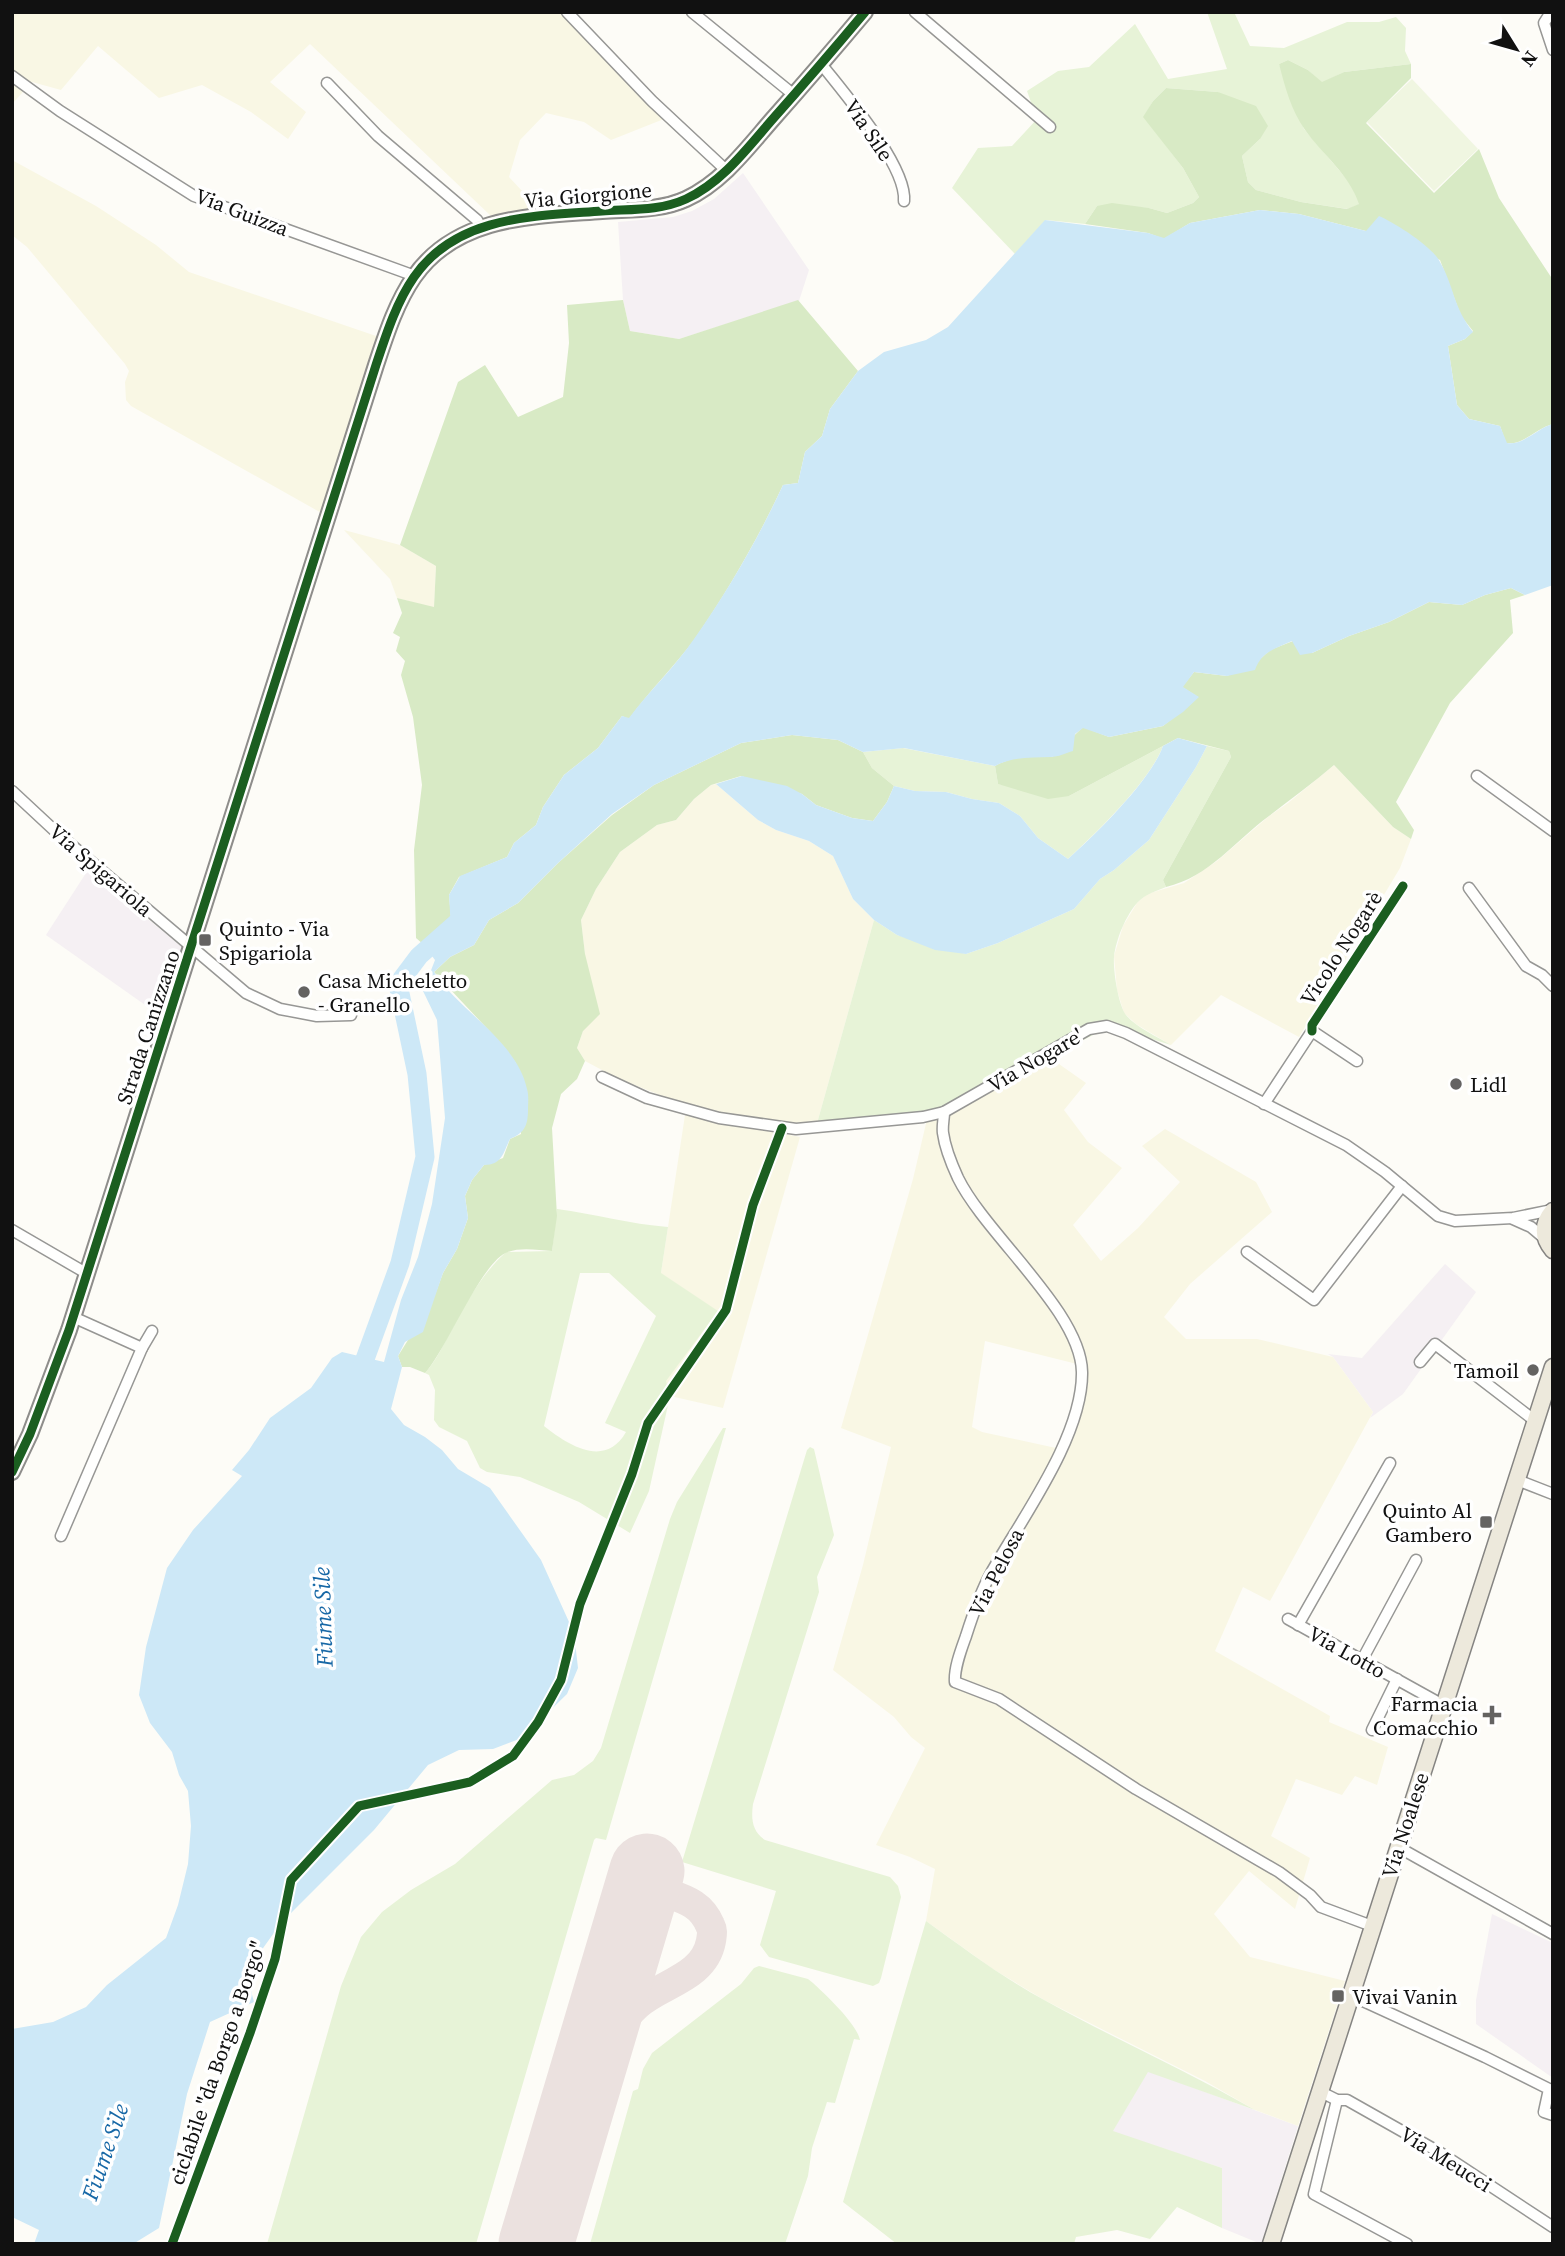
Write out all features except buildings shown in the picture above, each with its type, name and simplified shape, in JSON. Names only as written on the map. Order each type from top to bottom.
[{"type":"main road","points":[[1549,1245],[1544,1227],[1553,1211]]},
{"type":"main road","name":"Via Noalese","points":[[1270,2244],[1553,1367]]},
{"type":"street","points":[[567,12],[652,102],[727,171]]},
{"type":"street","points":[[692,12],[794,95]]},
{"type":"street","name":"Via Giorgione","points":[[304,589],[376,365],[400,301],[415,276],[433,257],[455,240],[481,227],[528,216],[660,207],[686,199],[727,171],[822,65],[865,12]]},
{"type":"street","points":[[915,12],[1051,127]]},
{"type":"street","points":[[1551,12],[1544,23],[1553,50]]},
{"type":"street","name":"Via Sile","points":[[822,65],[887,155],[905,190],[904,201]]},
{"type":"street","name":"Via Guizza","points":[[12,76],[60,111],[194,196],[415,276]]},
{"type":"street","points":[[327,83],[378,136],[477,220],[481,227]]},
{"type":"street","name":"Strada Canizzano","points":[[12,1472],[30,1434],[73,1317],[304,589]]},
{"type":"street","points":[[1477,776],[1553,831]]},
{"type":"street","name":"Via Spigariola","points":[[12,791],[55,831],[246,993],[280,1009],[317,1016],[351,1016]]},
{"type":"street","points":[[1469,888],[1526,966],[1542,975],[1553,986]]},
{"type":"street","name":"Via Nogare'","points":[[602,1077],[647,1098],[719,1118],[789,1129],[822,1128],[923,1117],[944,1112],[1089,1029],[1107,1026],[1126,1033],[1346,1145],[1385,1172],[1430,1211],[1446,1219],[1455,1221],[1513,1218],[1553,1211]]},
{"type":"street","name":"Vicolo Nogarè","points":[[1264,1104],[1312,1031],[1357,1061]]},
{"type":"street","name":"Via Pelosa","points":[[944,1112],[943,1132],[958,1178],[986,1221],[1064,1321],[1077,1349],[1082,1368],[1082,1388],[1076,1418],[1044,1483],[978,1600],[955,1682],[999,1699],[1136,1789],[1279,1872],[1310,1895],[1321,1907],[1373,1926]]},
{"type":"street","points":[[1247,1252],[1314,1300],[1402,1186]]},
{"type":"street","points":[[1513,1218],[1531,1227],[1549,1245]]},
{"type":"street","points":[[12,1230],[86,1273]]},
{"type":"street","points":[[73,1317],[142,1348]]},
{"type":"street","points":[[61,1536],[142,1348],[152,1331]]},
{"type":"street","points":[[1420,1362],[1435,1344],[1530,1418],[1537,1419]]},
{"type":"street","name":"Via Lotto","points":[[1390,1463],[1293,1622],[1443,1704]]},
{"type":"street","points":[[1517,1480],[1553,1494]]},
{"type":"street","points":[[1362,1660],[1416,1560]]},
{"type":"street","points":[[1372,1730],[1397,1679]]},
{"type":"street","points":[[1398,1847],[1553,1934]]},
{"type":"street","points":[[1350,1996],[1549,2089],[1544,2112],[1553,2115]]},
{"type":"street","name":"Via Meucci","points":[[1319,2091],[1337,2100],[1347,2100],[1439,2152],[1553,2227]]},
{"type":"street","points":[[1337,2100],[1314,2194],[1407,2244]]},
{"type":"shaded area","points":[[12,12],[573,12],[605,50],[674,115],[611,140],[584,122],[546,113],[520,140],[509,177],[538,208],[491,216],[310,44],[270,82],[306,112],[288,139],[251,112],[202,85],[159,98],[98,46],[61,90],[32,82],[12,104]]},
{"type":"shaded area","points":[[12,160],[96,206],[156,245],[189,272],[379,337],[325,515],[131,406],[126,400],[125,382],[129,371],[125,364],[27,247],[12,235]]},
{"type":"shaded area","points":[[743,173],[809,270],[799,301],[679,339],[630,331],[623,300],[618,222],[673,217],[692,211],[714,199]]},
{"type":"shaded area","points":[[344,530],[400,545],[436,566],[434,608],[397,598],[390,579]]},
{"type":"shaded area","points":[[1334,765],[1393,827],[1411,839],[1400,868],[1299,1037],[1221,995],[1171,1045],[1136,1024],[1124,1013],[1117,990],[1114,956],[1123,926],[1137,903],[1147,894],[1184,883],[1217,861]]},
{"type":"shaded area","points":[[716,784],[758,820],[776,830],[809,841],[833,856],[853,899],[874,920],[816,1127],[727,1114],[670,1099],[617,1078],[585,1061],[577,1048],[583,1031],[585,954],[581,920],[596,889],[620,852],[657,825],[676,820],[694,799]]},
{"type":"shaded area","points":[[88,870],[183,948],[165,1019],[46,935]]},
{"type":"shaded area","points":[[1049,1057],[1086,1083],[1064,1110],[1088,1142],[1122,1168],[1073,1225],[1101,1261],[1138,1228],[1180,1182],[1142,1146],[1165,1129],[1256,1182],[1272,1212],[1190,1284],[1164,1317],[1186,1339],[1257,1339],[1333,1357],[1373,1412],[1270,1601],[1243,1587],[1215,1651],[1330,1716],[1329,1722],[1388,1747],[1377,1785],[1355,1776],[1342,1795],[1296,1779],[1271,1836],[1310,1858],[1295,1909],[1249,1871],[1214,1914],[1250,1957],[1345,1981],[1298,2126],[1255,2110],[1205,2081],[1046,2001],[993,1969],[926,1921],[935,1869],[876,1845],[925,1748],[911,1737],[894,1717],[833,1670],[863,1565],[891,1447],[841,1428],[913,1179],[928,1115]],"holes":[[[985,1341],[1077,1364],[1075,1400],[1056,1448],[982,1432],[972,1427]]]},
{"type":"shaded area","points":[[685,1115],[800,1137],[723,1408],[670,1396],[666,1382],[661,1273]]},
{"type":"shaded area","points":[[1445,1264],[1476,1292],[1403,1394],[1370,1418],[1373,1412],[1333,1357],[1328,1354],[1362,1358]]},
{"type":"shaded area","points":[[1492,1914],[1553,1943],[1553,2078],[1476,2024],[1476,2000]]},
{"type":"shaded area","points":[[1148,2071],[1298,2126],[1261,2244],[1222,2228],[1222,2168],[1112,2132]]},
{"type":"green space","points":[[1207,12],[1234,12],[1250,46],[1284,48],[1347,22],[1379,22],[1396,17],[1406,28],[1405,51],[1411,64],[1344,72],[1322,83],[1308,70],[1288,60],[1279,64],[1304,129],[1350,183],[1360,204],[1348,209],[1301,202],[1256,190],[1248,182],[1242,156],[1260,139],[1218,92],[1166,88],[1153,101],[1144,117],[1183,168],[1199,197],[1193,203],[1167,213],[1149,208],[1097,206],[1085,224],[1046,220],[1015,254],[952,188],[978,148],[1012,146],[1037,119],[1027,91],[1058,71],[1089,67],[1135,24],[1168,79],[1227,69]]},
{"type":"green space","points":[[1288,60],[1308,70],[1322,82],[1344,72],[1411,64],[1411,78],[1366,123],[1434,193],[1479,149],[1499,198],[1553,280],[1553,424],[1518,442],[1506,443],[1500,426],[1469,419],[1457,405],[1448,346],[1465,339],[1473,331],[1461,316],[1440,260],[1366,231],[1299,214],[1260,210],[1190,223],[1164,239],[1148,233],[1085,224],[1097,206],[1112,203],[1167,213],[1193,203],[1199,197],[1183,168],[1143,117],[1153,101],[1166,88],[1218,92],[1256,106],[1268,126],[1260,139],[1242,156],[1248,182],[1256,190],[1301,202],[1347,209],[1359,204],[1349,183],[1305,130],[1296,114],[1279,64]]},
{"type":"green space","points":[[1412,79],[1478,149],[1434,191],[1367,122]]},
{"type":"green space","points":[[623,300],[630,331],[679,339],[798,300],[858,371],[830,409],[822,436],[805,452],[798,483],[783,485],[742,564],[694,640],[629,719],[622,716],[598,748],[564,775],[543,807],[536,825],[514,843],[507,857],[459,877],[449,895],[452,929],[441,934],[432,933],[423,944],[416,938],[414,850],[422,785],[413,717],[401,675],[405,661],[396,651],[400,637],[393,633],[402,613],[397,598],[434,607],[436,566],[400,545],[458,382],[485,365],[518,417],[563,397],[569,343],[567,305]]},
{"type":"green space","points":[[1511,588],[1525,595],[1510,600],[1513,633],[1450,703],[1396,802],[1414,830],[1411,839],[1393,827],[1334,765],[1209,867],[1166,887],[1163,880],[1231,757],[1229,751],[1178,738],[1069,796],[1048,799],[998,784],[995,766],[1023,757],[1052,757],[1083,727],[1109,737],[1163,726],[1198,697],[1182,687],[1194,672],[1227,676],[1258,661],[1270,650],[1293,641],[1312,653],[1389,622],[1429,602],[1462,605]]},
{"type":"green space","points":[[792,735],[838,740],[863,752],[872,768],[894,786],[887,802],[873,821],[852,818],[816,805],[802,794],[741,776],[711,785],[694,799],[676,820],[657,825],[620,852],[596,889],[581,920],[585,954],[600,1014],[583,1031],[577,1048],[585,1061],[577,1079],[561,1094],[552,1128],[557,1216],[552,1251],[518,1250],[508,1252],[498,1259],[476,1288],[425,1373],[402,1367],[398,1356],[433,1300],[443,1273],[457,1249],[468,1218],[465,1196],[472,1180],[484,1165],[503,1158],[510,1139],[521,1134],[516,1063],[434,972],[450,957],[474,945],[489,920],[518,903],[612,815],[654,785],[741,743]]},
{"type":"green space","points":[[1163,746],[1135,790],[1068,859],[1038,838],[1020,816],[999,803],[946,792],[915,791],[894,786],[872,768],[863,752],[903,748],[995,766],[998,784],[1069,796]]},
{"type":"green space","points":[[1207,746],[1229,751],[1231,757],[1163,880],[1166,887],[1144,897],[1134,907],[1122,928],[1114,957],[1117,987],[1126,1015],[1141,1028],[1171,1045],[1110,1026],[953,1109],[816,1127],[874,920],[897,935],[966,954],[998,943],[1074,909],[1100,879],[1149,840]]},
{"type":"green space","points":[[557,1209],[668,1227],[661,1273],[718,1311],[666,1381],[670,1396],[649,1491],[630,1533],[579,1502],[520,1477],[487,1472],[480,1468],[467,1441],[439,1427],[434,1420],[435,1390],[429,1375],[425,1373],[437,1357],[476,1287],[506,1252],[552,1251]],"holes":[[[580,1273],[609,1273],[656,1316],[605,1423],[626,1432],[608,1449],[586,1450],[564,1440],[544,1426]]]},
{"type":"green space","points":[[723,1428],[726,1428],[606,1840],[594,1840],[476,2244],[267,2244],[341,1986],[361,1937],[382,1912],[411,1890],[455,1864],[552,1780],[574,1775],[593,1761],[601,1748],[670,1519],[677,1502]]},
{"type":"green space","points":[[810,1447],[814,1449],[834,1535],[817,1577],[819,1592],[753,1804],[752,1820],[757,1833],[765,1840],[890,1877],[898,1886],[901,1897],[881,1978],[879,1983],[873,1986],[769,1957],[760,1945],[776,1891],[682,1862]]},
{"type":"green space","points":[[926,1921],[1030,1992],[1255,2110],[1148,2072],[1113,2131],[1222,2168],[1222,2228],[1177,2207],[1150,2239],[1117,2230],[1076,2237],[1074,2244],[897,2244],[843,2202]]},
{"type":"green space","points":[[759,1966],[808,1979],[847,2018],[860,2040],[854,2039],[835,2103],[827,2102],[812,2148],[808,2176],[785,2244],[590,2244],[633,2091],[638,2089],[643,2069],[652,2053],[741,1984],[754,1968]]},
{"type":"water","points":[[1260,210],[1299,214],[1366,231],[1379,216],[1413,236],[1436,256],[1445,271],[1461,314],[1473,332],[1465,339],[1448,346],[1457,405],[1469,419],[1500,426],[1507,443],[1519,442],[1553,424],[1553,585],[1525,595],[1511,588],[1462,605],[1429,602],[1389,622],[1312,653],[1300,655],[1292,641],[1265,655],[1255,670],[1227,676],[1194,672],[1183,687],[1199,697],[1163,726],[1109,737],[1083,728],[1075,734],[1073,751],[1056,756],[1016,759],[995,766],[904,748],[863,752],[838,740],[792,735],[741,743],[654,785],[612,814],[518,903],[489,920],[474,945],[450,957],[434,972],[512,1056],[527,1089],[528,1116],[526,1125],[519,1134],[510,1139],[501,1157],[495,1163],[484,1165],[472,1180],[465,1196],[468,1218],[457,1249],[443,1273],[423,1332],[405,1342],[398,1356],[402,1367],[391,1409],[404,1425],[442,1450],[458,1469],[490,1488],[541,1560],[574,1633],[578,1668],[567,1694],[522,1738],[493,1749],[459,1750],[428,1765],[374,1830],[281,1923],[246,1972],[254,2002],[210,2022],[187,2094],[159,2228],[133,2244],[34,2244],[39,2230],[12,2217],[12,2029],[53,2022],[86,2007],[107,1985],[166,1938],[188,1864],[191,1826],[188,1791],[179,1775],[172,1752],[150,1723],[139,1695],[146,1647],[167,1568],[193,1530],[242,1476],[232,1470],[270,1418],[311,1388],[332,1358],[342,1352],[384,1362],[432,1204],[445,1118],[437,1020],[423,991],[435,960],[423,944],[432,933],[441,934],[451,929],[449,895],[460,876],[507,857],[514,843],[536,825],[543,807],[564,775],[598,748],[622,716],[629,718],[687,649],[742,564],[783,485],[798,483],[805,452],[822,436],[830,409],[858,371],[884,352],[926,340],[948,327],[1045,220],[1148,233],[1164,238],[1190,223]]},
{"type":"water","points":[[1178,738],[1207,746],[1149,840],[1100,879],[1074,909],[998,943],[966,954],[935,950],[897,935],[874,920],[853,899],[833,856],[809,841],[776,830],[758,820],[716,784],[742,776],[787,786],[816,805],[852,818],[873,821],[887,802],[894,786],[915,791],[946,792],[999,803],[1020,816],[1038,838],[1068,859],[1135,790],[1157,760],[1163,746]]},
{"type":"waterway","name":"Fiume Sile","points":[[357,1381],[400,1263],[425,1157],[417,1074],[398,984],[419,956],[470,911]]},
{"type":"taxiway","points":[[586,2074],[621,2021],[647,1997],[691,1972],[700,1964],[711,1941],[712,1929],[699,1908],[669,1894],[642,1906],[632,1921]]},
{"type":"runway","points":[[536,2244],[647,1871]]},
{"type":"cycle path","points":[[12,1472],[30,1434],[69,1330],[376,365],[392,320],[408,287],[432,257],[452,241],[475,230],[524,218],[655,208],[676,203],[699,192],[722,175],[742,154],[865,12]]},
{"type":"cycle path","points":[[1312,1031],[1312,1025],[1403,886]]},
{"type":"cycle path","name":"ciclabile \"da Borgo a Borgo\"","points":[[172,2244],[275,1959],[291,1880],[359,1806],[470,1782],[513,1756],[538,1722],[561,1680],[580,1604],[632,1474],[648,1423],[726,1310],[753,1205],[782,1128]]},
{"type":"place","name":"Quinto - Via Spigariola","points":[[205,940]]},
{"type":"place","name":"Casa Micheletto - Granello","points":[[304,992]]},
{"type":"place","name":"Lidl","points":[[1456,1084]]},
{"type":"place","name":"Tamoil","points":[[1533,1370]]},
{"type":"place","name":"Quinto Al Gambero","points":[[1486,1522]]},
{"type":"place","name":"Farmacia Comacchio","points":[[1492,1715]]},
{"type":"place","name":"Vivai Vanin","points":[[1338,1996]]}]
